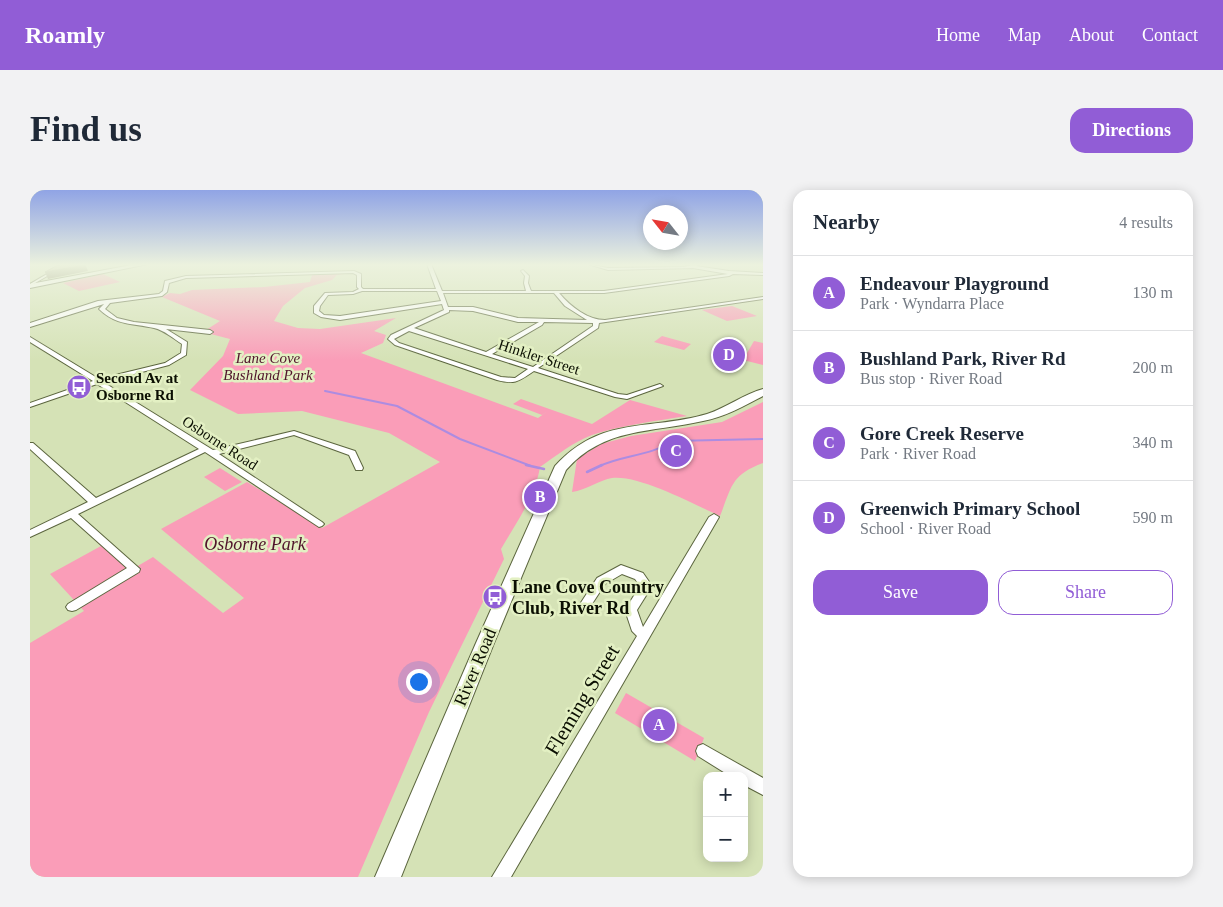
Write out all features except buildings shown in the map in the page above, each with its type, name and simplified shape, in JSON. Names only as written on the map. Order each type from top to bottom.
[{"type":"main road","name":"River Road","points":[[388,877],[484,643],[557,476],[565,462],[585,444],[605,436],[714,415],[763,392]]},
{"type":"street","points":[[30,325],[98,303],[157,296]]},
{"type":"street","points":[[326,296],[317,306],[316,312],[324,316],[340,318],[445,305],[473,309],[513,320],[594,321],[620,320],[763,298]]},
{"type":"street","points":[[442,296],[445,313],[393,336],[391,340],[397,344],[504,381],[517,380],[596,327],[594,321],[567,305],[559,296]]},
{"type":"street","points":[[107,303],[102,309],[114,319],[210,332]]},
{"type":"street","points":[[486,354],[540,324],[542,320]]},
{"type":"street","points":[[30,406],[98,381],[166,364],[184,354],[185,343],[157,326]]},
{"type":"street","name":"Hinkler Street","points":[[410,329],[620,397],[630,396],[660,386]]},
{"type":"street","name":"Osborne Road","points":[[30,339],[208,451],[319,524]]},
{"type":"street","points":[[30,534],[208,451],[294,433],[352,453],[359,468]]},
{"type":"street","points":[[30,444],[95,503]]},
{"type":"street","points":[[72,514],[135,569],[72,607]]},
{"type":"street","name":"Fleming Street","points":[[501,877],[714,517]]},
{"type":"street","points":[[586,604],[601,580],[621,569],[639,576],[646,586],[631,610],[638,631],[644,634]]},
{"type":"street","points":[[703,751],[737,772]]},
{"type":"street","points":[[748,778],[763,787]]},
{"type":"green space","points":[[295,296],[283,306],[274,321],[298,328],[320,329],[396,318],[374,331],[386,335],[383,343],[361,353],[538,418],[548,411],[542,415],[513,404],[521,399],[592,424],[630,400],[687,416],[627,426],[592,435],[571,445],[540,467],[534,489],[519,520],[501,549],[504,559],[429,712],[358,877],[30,877],[30,643],[84,611],[50,574],[101,546],[73,519],[136,567],[153,557],[223,613],[244,598],[161,529],[247,482],[322,528],[440,462],[389,433],[302,411],[238,414],[190,390],[223,356],[230,339],[203,332],[220,321],[162,297]]},
{"type":"green space","points":[[732,306],[757,316],[727,321],[702,310]]},
{"type":"green space","points":[[662,336],[691,344],[684,350],[654,342]]},
{"type":"green space","points":[[754,341],[763,343],[763,365],[743,360]]},
{"type":"green space","points":[[763,402],[763,463],[752,467],[738,477],[730,489],[720,516],[666,491],[624,478],[607,479],[572,492],[577,459],[601,444],[631,436],[722,422]]},
{"type":"green space","points":[[220,468],[242,482],[225,491],[204,477]]},
{"type":"green space","points":[[626,693],[704,738],[695,761],[615,713]]},
{"type":"waterway","points":[[325,391],[397,406],[460,439],[531,466]]},
{"type":"waterway","points":[[600,466],[655,450],[672,441],[763,439]]},
{"type":"waterway","points":[[526,465],[544,469]]},
{"type":"waterway","points":[[587,472],[602,465]]},
{"type":"place","name":"Greenwich Primary School","points":[[729,355]]},
{"type":"place","name":"Second Av at Osborne Rd","points":[[79,387]]},
{"type":"place","name":"Gore Creek Reserve","points":[[676,451]]},
{"type":"place","name":"Bushland Park, River Rd","points":[[540,497]]},
{"type":"place","name":"Lane Cove Country Club, River Rd","points":[[495,597]]},
{"type":"place","name":"Endeavour Playground","points":[[659,725]]},
{"type":"park label","name":"Lane Cove Bushland Park","points":[[268,366]]},
{"type":"park label","name":"Osborne Park","points":[[255,544]]}]
